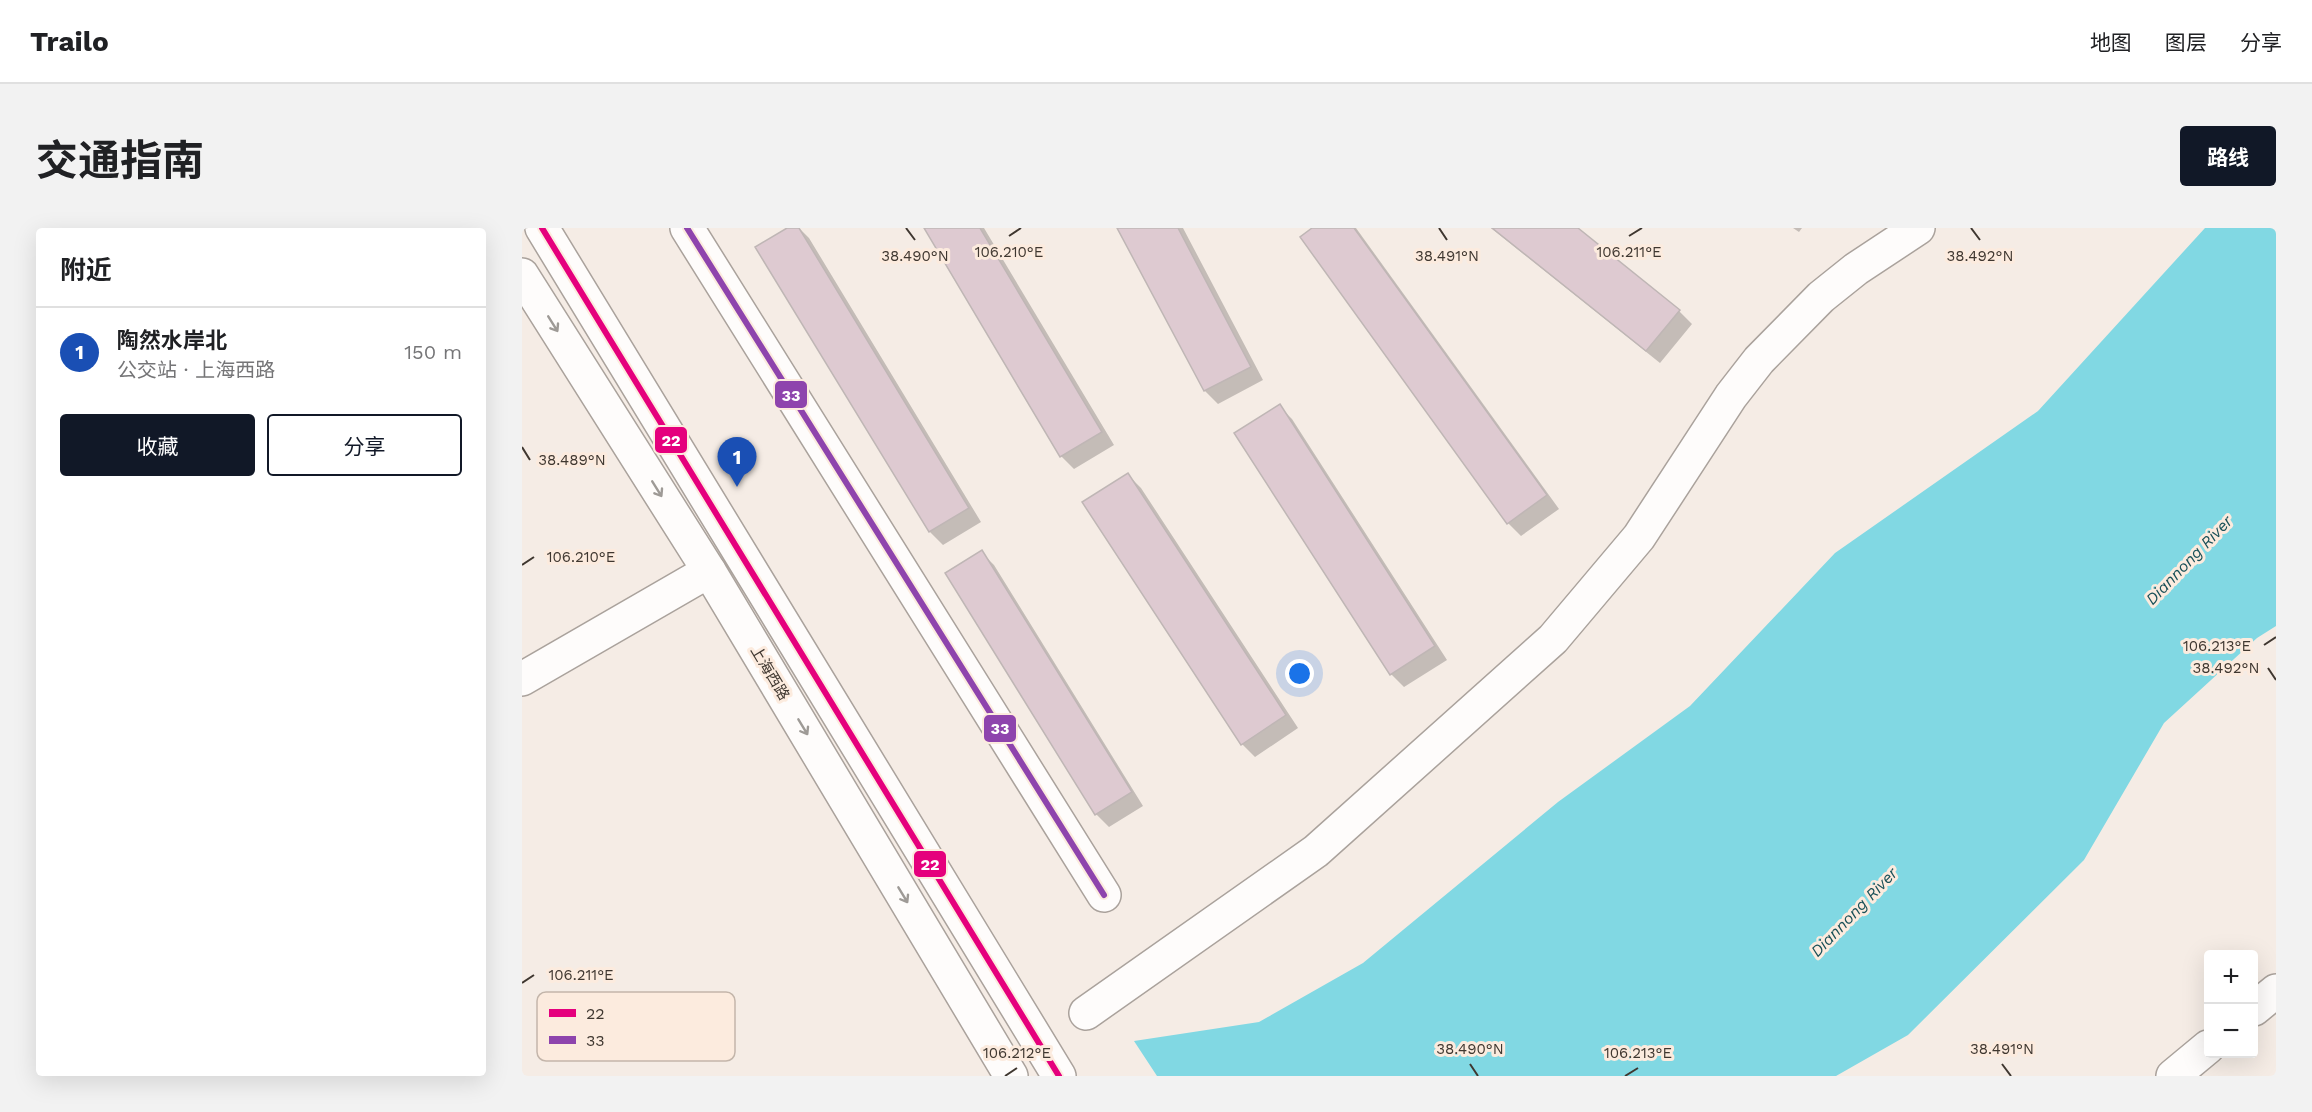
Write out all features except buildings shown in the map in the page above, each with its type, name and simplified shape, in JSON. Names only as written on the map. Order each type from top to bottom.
[{"type":"street","points":[[542,228],[1059,1076]]},
{"type":"street","points":[[687,228],[1104,895]]},
{"type":"street","points":[[1086,1013],[1316,850],[1553,639],[1639,537],[1731,396],[1759,360],[1821,297],[1856,269],[1918,228]]},
{"type":"street","name":"上海西路","points":[[522,275],[709,571],[1011,1076]]},
{"type":"street","points":[[522,680],[709,571]]},
{"type":"street","points":[[2258,1006],[2276,991]]},
{"type":"street","points":[[2173,1076],[2204,1050]]},
{"type":"water","name":"Diannong River","points":[[2205,228],[2276,228],[2276,626],[2257,638],[2164,723],[2084,860],[1908,1035],[1836,1076],[1157,1076],[1134,1041],[1259,1022],[1363,963],[1558,802],[1690,706],[1835,553],[2038,411]]},
{"type":"transit line","name":"22","points":[[542,228],[1059,1076]]},
{"type":"transit line","name":"33","points":[[687,228],[1104,895]]},
{"type":"place","name":"陶然水岸北","points":[[737,487]]}]
